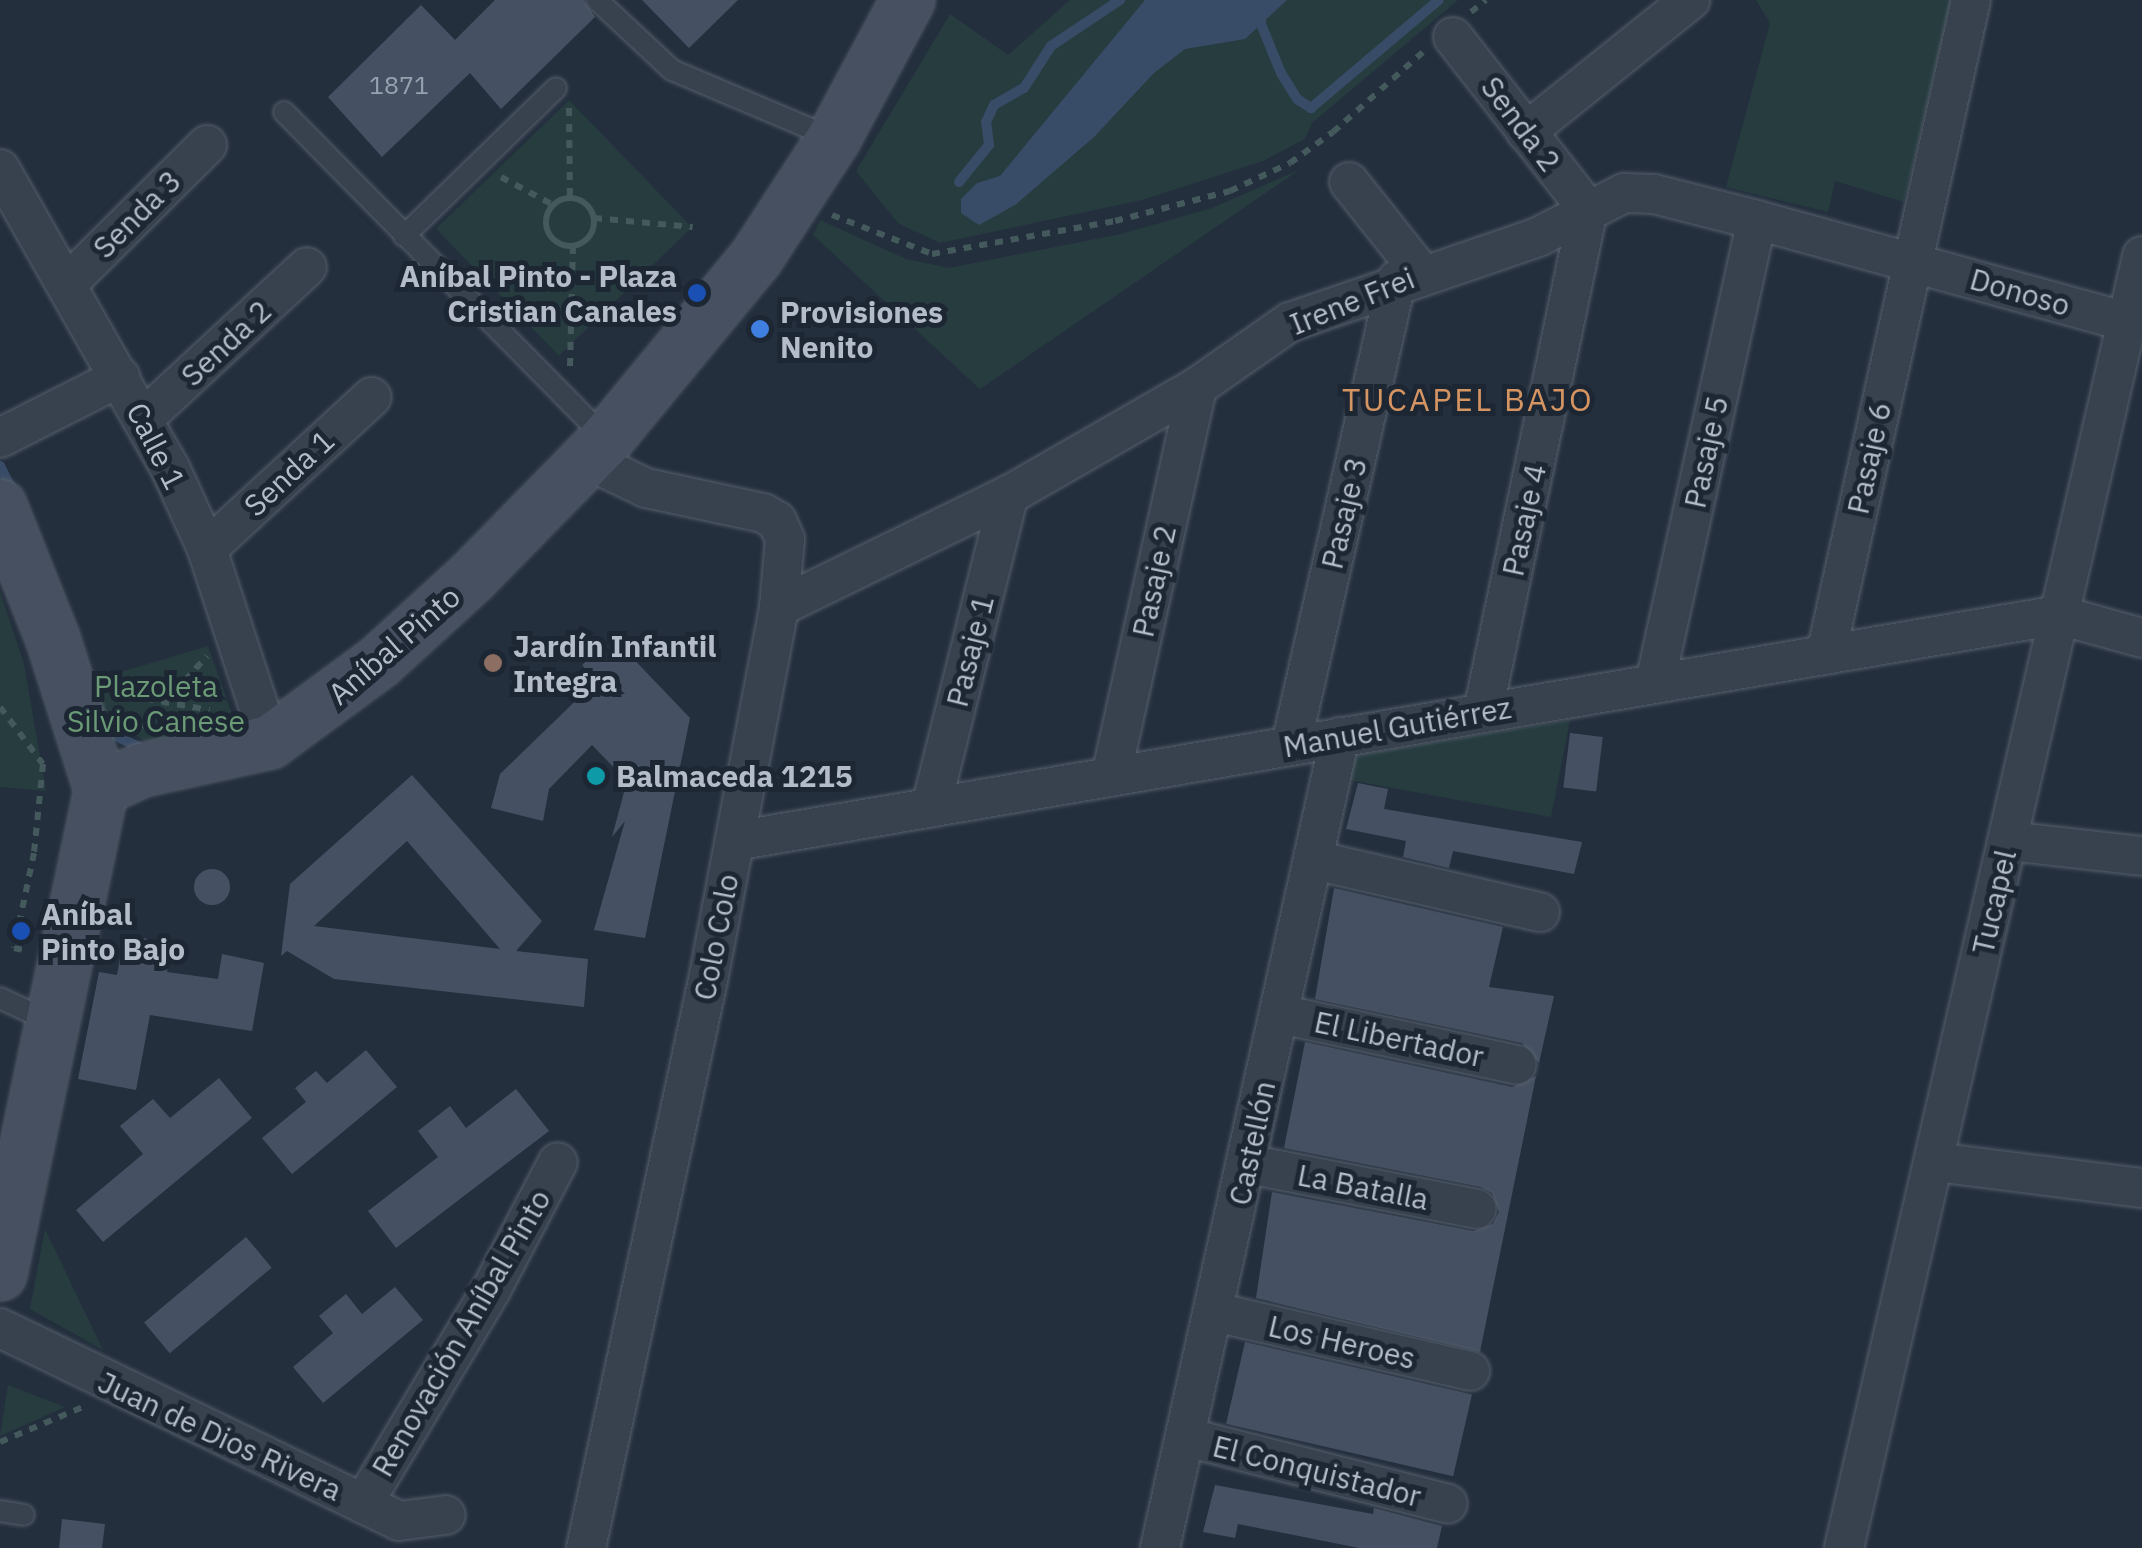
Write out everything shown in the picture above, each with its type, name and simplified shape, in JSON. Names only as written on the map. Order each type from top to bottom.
[{"type":"street","name":"Aníbal Pinto","points":[[122,779],[267,736],[407,638],[597,450],[794,205],[908,0]]},
{"type":"street","points":[[1526,132],[1690,0]]},
{"type":"street","name":"Pasaje 6","points":[[1826,654],[1971,0]]},
{"type":"street","name":"Senda 2","points":[[1451,32],[1588,210]]},
{"type":"street","name":"Senda 3","points":[[68,282],[207,145]]},
{"type":"street","name":"Calle 1","points":[[0,168],[144,418],[206,549],[267,736]]},
{"type":"street","points":[[1349,182],[1409,276]]},
{"type":"street","name":"Irene Frei","points":[[779,607],[1009,495],[1196,386],[1290,322],[1409,276],[1538,237],[1588,210],[1636,192],[1912,262]]},
{"type":"street","name":"Pasaje 4","points":[[1484,712],[1588,210]]},
{"type":"street","name":"Pasaje 5","points":[[1655,683],[1757,220]]},
{"type":"street","name":"Tucapel","points":[[1844,1548],[2142,256]]},
{"type":"street","name":"Donoso","points":[[1912,262],[2127,322]]},
{"type":"street","name":"Senda 2","points":[[144,418],[307,267]]},
{"type":"street","name":"Pasaje 3","points":[[1291,745],[1409,276]]},
{"type":"street","points":[[0,438],[120,377]]},
{"type":"street","name":"Pasaje 2","points":[[1112,776],[1196,386]]},
{"type":"street","name":"Senda 1","points":[[206,549],[372,396]]},
{"type":"street","name":"Colo Colo","points":[[586,1548],[736,841],[779,607],[785,539],[771,516],[646,488],[597,450]]},
{"type":"street","name":"Pasaje 1","points":[[931,807],[1009,495]]},
{"type":"street","points":[[0,506],[54,638],[122,779],[66,958],[0,1274]]},
{"type":"street","points":[[2059,615],[2142,638]]},
{"type":"street","name":"Manuel Gutiérrez","points":[[736,841],[2059,615]]},
{"type":"street","name":"Castellón","points":[[1160,1548],[1340,737]]},
{"type":"street","points":[[2008,841],[2142,856]]},
{"type":"street","points":[[1314,860],[1540,912]]},
{"type":"street","name":"El Libertador","points":[[1280,1014],[1517,1065]]},
{"type":"street","name":"Renovación Aníbal Pinto","points":[[362,1504],[491,1290],[558,1162]]},
{"type":"street","points":[[1935,1162],[2142,1188]]},
{"type":"street","name":"La Batalla","points":[[1248,1164],[1477,1209]]},
{"type":"street","name":"Los Heroes","points":[[1215,1312],[1470,1371]]},
{"type":"street","name":"Juan de Dios Rivera","points":[[0,1328],[399,1521],[446,1515]]},
{"type":"street","name":"El Conquistador","points":[[1186,1437],[1448,1504]]},
{"type":"lane","points":[[597,0],[672,70],[834,138]]},
{"type":"lane","points":[[404,236],[563,94]]},
{"type":"lane","points":[[284,112],[404,236],[597,450]]},
{"type":"lane","points":[[0,998],[52,1023]]},
{"type":"lane","points":[[0,1511],[24,1516]]},
{"type":"path","points":[[794,205],[932,254],[1115,220],[1230,190],[1290,162],[1486,0]]},
{"type":"path","points":[[563,94],[570,197]]},
{"type":"path","points":[[494,172],[552,205]]},
{"type":"path","points":[[552,205],[570,197],[587,204],[594,218],[588,238],[573,247]]},
{"type":"path","points":[[552,205],[548,232],[573,247]]},
{"type":"path","points":[[594,218],[693,227]]},
{"type":"path","points":[[570,370],[573,247]]},
{"type":"path","points":[[122,779],[134,740],[158,705],[232,629]]},
{"type":"path","points":[[100,688],[158,705],[232,714],[267,736]]},
{"type":"path","points":[[0,707],[44,764],[34,853],[14,948],[66,958]]},
{"type":"path","points":[[0,1442],[120,1389]]},
{"type":"green space","points":[[1070,0],[1458,0],[1312,123],[1305,139],[1263,161],[1142,200],[940,243],[898,223],[856,171],[950,14],[1008,55]]},
{"type":"green space","points":[[1756,0],[1951,0],[1904,202],[1835,181],[1828,212],[1726,187],[1770,23]]},
{"type":"green space","points":[[569,100],[692,227],[559,356],[436,229]]},
{"type":"green space","points":[[1299,170],[980,389],[813,235],[820,220],[906,259],[949,268],[1121,234],[1212,208]]},
{"type":"green space","points":[[0,591],[24,664],[46,791],[0,787]]},
{"type":"green space","name":"Plazoleta Silvio Canese","points":[[208,646],[232,714],[157,747],[94,713],[84,683]]},
{"type":"green space","points":[[1570,720],[1551,817],[1349,780],[1353,756]]},
{"type":"green space","points":[[45,1229],[103,1350],[30,1309]]},
{"type":"green space","points":[[8,1385],[65,1407],[0,1436]]},
{"type":"water","points":[[1145,0],[1287,0],[1245,39],[1185,49],[1154,73],[1094,137],[1015,205],[979,225],[961,213],[961,199],[977,183],[1000,176]]},
{"type":"building","points":[[495,0],[584,0],[595,17],[501,109],[470,73],[382,157],[328,97],[421,5],[455,40]]},
{"type":"building","points":[[642,0],[738,0],[689,48]]},
{"type":"building","points":[[602,647],[615,660],[624,649],[690,718],[645,938],[594,930],[625,821],[612,837],[627,781],[592,745],[549,789],[543,821],[491,808],[500,774],[596,681],[582,665]]},
{"type":"building","points":[[1570,733],[1603,737],[1596,792],[1563,788]]},
{"type":"building","points":[[412,775],[542,921],[516,951],[588,959],[584,1007],[334,979],[287,951],[281,956],[290,884]],"holes":[[[407,841],[500,949],[314,926]]]},
{"type":"building","points":[[1358,783],[1388,789],[1384,809],[1582,842],[1574,874],[1453,851],[1449,868],[1403,857],[1406,841],[1346,829]]},
{"type":"building","points":[[212,869],[225,874],[230,887],[225,900],[212,905],[199,900],[194,887],[199,874]]},
{"type":"building","points":[[1334,888],[1503,927],[1489,987],[1554,996],[1539,1063],[1522,1043],[1315,999]]},
{"type":"building","points":[[124,934],[172,944],[167,972],[218,979],[222,954],[264,963],[252,1031],[150,1015],[136,1090],[78,1079],[99,972],[117,975]]},
{"type":"building","points":[[1305,1042],[1512,1087],[1536,1076],[1480,1352],[1256,1298],[1272,1192],[1473,1231],[1493,1224],[1499,1212],[1492,1193],[1481,1187],[1284,1148]]},
{"type":"building","points":[[366,1050],[397,1087],[292,1174],[262,1138],[306,1102],[295,1088],[316,1071],[327,1083]]},
{"type":"building","points":[[219,1078],[252,1118],[103,1242],[76,1210],[143,1154],[120,1126],[153,1099],[170,1118]]},
{"type":"building","points":[[516,1089],[549,1131],[396,1248],[368,1211],[438,1157],[418,1131],[450,1106],[466,1128]]},
{"type":"building","points":[[246,1237],[272,1268],[170,1353],[144,1322]]},
{"type":"building","points":[[395,1287],[423,1320],[323,1403],[293,1367],[333,1333],[319,1316],[346,1294],[362,1314]]},
{"type":"building","points":[[1245,1342],[1472,1394],[1453,1476],[1226,1424]]},
{"type":"building","points":[[1215,1485],[1373,1514],[1374,1508],[1442,1526],[1437,1548],[1359,1548],[1238,1524],[1235,1538],[1203,1532]]},
{"type":"building","points":[[62,1519],[105,1524],[102,1548],[59,1548]]},
{"type":"waterway","points":[[959,182],[989,145],[986,122],[994,105],[1024,88],[1051,46],[1120,0]]},
{"type":"waterway","points":[[1261,0],[1261,24],[1281,73],[1297,99],[1311,108],[1439,0]]},
{"type":"waterway","points":[[0,466],[13,492]]},
{"type":"waterway","points":[[103,730],[141,748]]},
{"type":"place","name":"Aníbal Pinto - Plaza Cristian Canales","points":[[697,293]]},
{"type":"place","name":"Provisiones Nenito","points":[[760,329]]},
{"type":"place","name":"Jardín Infantil Integra","points":[[493,663]]},
{"type":"place","name":"Balmaceda 1215","points":[[596,776]]},
{"type":"place","name":"Aníbal Pinto Bajo","points":[[21,931]]},
{"type":"district","name":"TUCAPEL BAJO","points":[[1468,399]]}]
